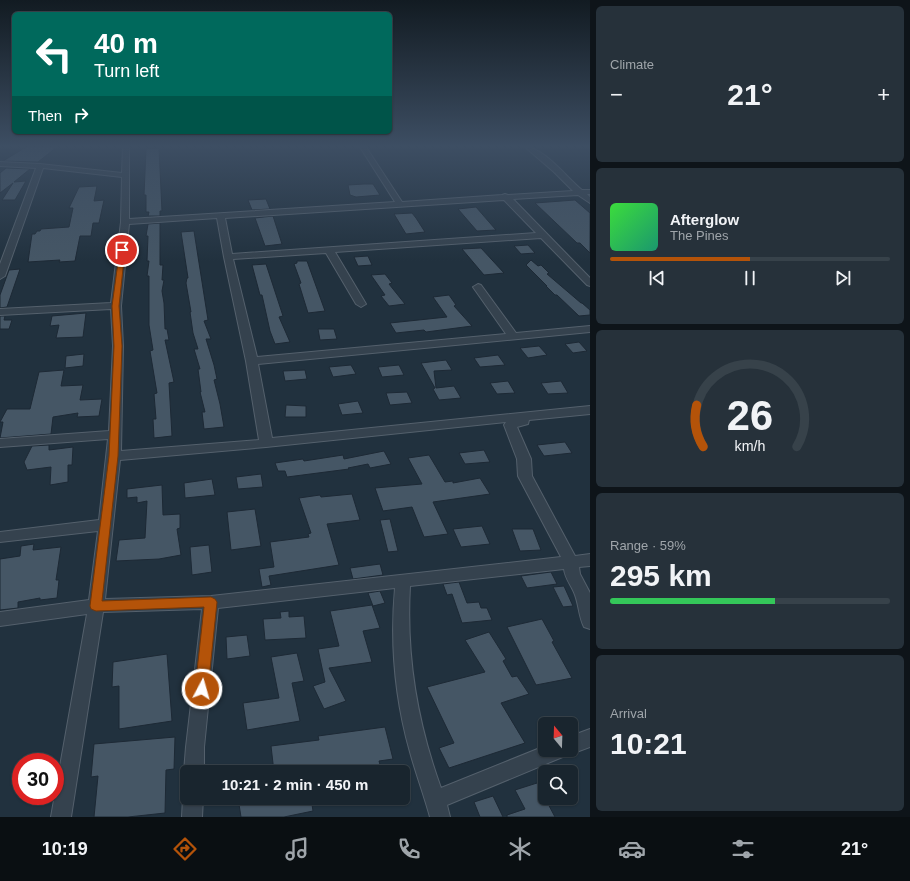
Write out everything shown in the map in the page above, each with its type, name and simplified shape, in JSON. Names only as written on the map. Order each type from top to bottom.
[{"type":"street","points":[[0,276],[33,185]]},
{"type":"street","points":[[61,817],[96,606],[114,456],[118,346],[116,306],[125,222],[124,185]]},
{"type":"street","points":[[388,185],[400,204]]},
{"type":"street","points":[[571,185],[590,201]]},
{"type":"street","points":[[125,222],[505,196],[590,192]]},
{"type":"street","points":[[505,196],[590,283]]},
{"type":"street","points":[[221,216],[228,257],[252,361],[266,443]]},
{"type":"street","points":[[228,257],[542,235]]},
{"type":"street","points":[[329,250],[361,304]]},
{"type":"street","points":[[478,287],[513,336]]},
{"type":"street","points":[[0,312],[116,306]]},
{"type":"street","points":[[252,361],[590,329]]},
{"type":"street","points":[[114,456],[266,443],[590,410]]},
{"type":"street","points":[[536,416],[510,425],[524,459],[525,476],[571,562],[572,574],[583,595],[590,622]]},
{"type":"street","points":[[0,443],[114,435]]},
{"type":"street","points":[[0,537],[105,525]]},
{"type":"street","points":[[0,619],[96,606],[211,602],[590,560]]},
{"type":"street","points":[[403,581],[400,609],[404,682],[417,744],[438,808],[544,757]]},
{"type":"street","points":[[194,765],[211,602]]},
{"type":"street","points":[[578,742],[590,738]]},
{"type":"street","points":[[192,817],[193,805]]},
{"type":"building","points":[[0,185],[10,185],[0,193]]},
{"type":"building","points":[[12,185],[24,185],[15,200],[2,200]]},
{"type":"building","points":[[144,185],[161,185],[162,211],[160,211],[160,216],[148,216],[149,212],[146,212],[146,195],[144,195]]},
{"type":"building","points":[[348,185],[374,185],[380,195],[356,197],[350,195]]},
{"type":"building","points":[[97,186],[94,201],[104,200],[99,223],[93,223],[91,236],[80,236],[75,261],[59,262],[60,260],[28,262],[32,234],[35,234],[41,229],[69,227],[73,208],[69,208],[79,187]]},
{"type":"building","points":[[266,199],[270,209],[252,210],[248,200]]},
{"type":"building","points":[[575,200],[590,213],[590,253],[580,243],[577,243],[535,203]]},
{"type":"building","points":[[476,207],[496,230],[477,231],[458,209]]},
{"type":"building","points":[[412,213],[425,232],[406,234],[394,214]]},
{"type":"building","points":[[273,216],[282,244],[265,246],[255,218]]},
{"type":"building","points":[[160,223],[160,265],[163,265],[162,280],[164,280],[162,291],[165,329],[167,329],[169,340],[165,340],[174,382],[169,383],[172,436],[154,438],[153,419],[156,419],[154,394],[157,393],[150,351],[153,350],[149,325],[149,276],[147,276],[149,261],[147,261],[148,236],[146,236],[148,224]]},
{"type":"building","points":[[194,231],[208,320],[204,321],[211,339],[206,339],[217,379],[214,380],[224,427],[204,429],[202,412],[205,412],[200,392],[198,369],[200,369],[194,349],[198,349],[193,333],[186,283],[188,278],[181,232]]},
{"type":"building","points":[[528,245],[535,253],[521,254],[514,246]]},
{"type":"building","points":[[481,248],[504,273],[484,275],[462,249]]},
{"type":"building","points":[[368,256],[372,265],[358,266],[354,257]]},
{"type":"building","points":[[531,260],[538,266],[541,265],[549,273],[547,274],[590,310],[590,315],[579,316],[557,295],[555,295],[526,265]]},
{"type":"building","points":[[297,261],[307,261],[325,311],[308,313],[299,284],[301,283],[294,264],[297,263]]},
{"type":"building","points":[[266,264],[283,316],[279,317],[290,342],[275,344],[270,331],[262,295],[260,295],[252,265]]},
{"type":"building","points":[[20,269],[7,307],[0,308],[0,295],[9,270]]},
{"type":"building","points":[[385,274],[392,283],[389,284],[405,304],[389,306],[381,296],[385,295],[371,275]]},
{"type":"building","points":[[449,295],[456,305],[454,306],[472,326],[426,332],[424,330],[396,333],[390,323],[447,317],[433,297]]},
{"type":"building","points":[[86,313],[83,337],[56,338],[59,325],[50,326],[52,316]]},
{"type":"building","points":[[0,316],[5,316],[4,320],[12,320],[9,329],[0,329]]},
{"type":"building","points":[[318,329],[334,329],[337,339],[320,340]]},
{"type":"building","points":[[579,342],[587,351],[573,353],[565,344]]},
{"type":"building","points":[[539,346],[547,355],[528,358],[520,348]]},
{"type":"building","points":[[84,354],[83,366],[65,368],[66,356]]},
{"type":"building","points":[[498,355],[505,365],[480,367],[474,358]]},
{"type":"building","points":[[446,360],[452,370],[434,371],[436,388],[454,386],[461,398],[439,400],[433,389],[435,388],[421,363]]},
{"type":"building","points":[[351,365],[356,374],[333,377],[329,367]]},
{"type":"building","points":[[399,365],[404,375],[382,377],[378,367]]},
{"type":"building","points":[[64,370],[61,386],[83,385],[80,400],[102,399],[99,416],[77,417],[78,413],[53,417],[51,434],[0,438],[3,422],[0,422],[7,409],[30,409],[39,372]]},
{"type":"building","points":[[305,370],[307,379],[285,381],[283,371]]},
{"type":"building","points":[[508,381],[515,393],[497,394],[490,383]]},
{"type":"building","points":[[561,381],[568,393],[548,394],[541,383]]},
{"type":"building","points":[[407,392],[412,403],[390,405],[386,393]]},
{"type":"building","points":[[358,401],[363,413],[342,415],[338,404]]},
{"type":"building","points":[[286,405],[306,406],[306,417],[285,417]]},
{"type":"building","points":[[565,442],[572,453],[544,456],[537,445]]},
{"type":"building","points":[[49,445],[49,450],[73,447],[72,465],[68,465],[68,482],[50,485],[51,467],[27,470],[24,462],[32,446]]},
{"type":"building","points":[[484,450],[490,462],[465,464],[459,453]]},
{"type":"building","points":[[384,451],[391,464],[370,468],[368,464],[348,468],[349,469],[287,477],[285,471],[278,471],[275,463],[303,459],[304,461],[343,455],[344,459]]},
{"type":"building","points":[[429,455],[445,482],[453,481],[453,483],[480,478],[490,494],[433,502],[448,534],[424,537],[412,507],[383,511],[375,488],[422,484],[408,458]]},
{"type":"building","points":[[261,474],[263,487],[238,489],[236,477]]},
{"type":"building","points":[[212,479],[215,495],[185,498],[184,483]]},
{"type":"building","points":[[162,485],[163,515],[180,514],[180,528],[177,529],[181,555],[159,559],[116,561],[119,540],[145,538],[147,501],[137,503],[137,497],[127,498],[127,489]]},
{"type":"building","points":[[352,494],[360,520],[327,524],[339,565],[269,576],[271,585],[262,587],[259,569],[274,567],[270,542],[309,537],[308,534],[311,533],[299,498],[320,495],[321,497]]},
{"type":"building","points":[[255,509],[261,546],[231,550],[227,512]]},
{"type":"building","points":[[390,519],[398,551],[388,552],[380,520]]},
{"type":"building","points":[[482,526],[490,544],[461,547],[453,529]]},
{"type":"building","points":[[512,529],[533,529],[541,550],[520,551]]},
{"type":"building","points":[[34,544],[33,550],[61,547],[56,580],[59,580],[57,598],[40,600],[40,598],[18,602],[18,608],[0,610],[0,559],[20,556],[21,546]]},
{"type":"building","points":[[209,545],[212,572],[192,575],[190,547]]},
{"type":"building","points":[[380,564],[383,575],[353,579],[350,568]]},
{"type":"building","points":[[551,572],[557,584],[527,588],[521,576]]},
{"type":"building","points":[[459,582],[467,603],[479,602],[481,608],[487,608],[492,620],[462,623],[452,594],[447,595],[443,584]]},
{"type":"building","points":[[564,586],[573,606],[563,607],[553,587]]},
{"type":"building","points":[[380,591],[385,603],[373,606],[368,593]]},
{"type":"building","points":[[372,605],[380,628],[363,631],[372,662],[329,668],[346,701],[324,709],[313,686],[325,682],[318,649],[339,646],[330,611]]},
{"type":"building","points":[[289,611],[289,617],[304,616],[306,638],[265,640],[263,619],[281,618],[280,612]]},
{"type":"building","points":[[542,619],[554,641],[552,642],[572,678],[536,685],[507,627]]},
{"type":"building","points":[[489,632],[506,659],[503,661],[512,677],[517,676],[529,694],[501,703],[525,743],[449,768],[439,748],[454,743],[427,687],[485,672],[465,640]]},
{"type":"building","points":[[247,635],[250,656],[227,659],[226,637]]},
{"type":"building","points":[[297,653],[304,681],[292,683],[300,721],[247,730],[243,703],[279,698],[271,657]]},
{"type":"building","points":[[167,654],[172,721],[119,729],[119,686],[112,687],[113,662]]},
{"type":"building","points":[[385,727],[393,759],[379,761],[380,765],[273,765],[271,746],[319,740],[318,736]]},
{"type":"building","points":[[175,737],[174,769],[166,770],[165,813],[128,817],[94,817],[98,776],[91,777],[94,744]]},
{"type":"building","points":[[537,783],[538,805],[549,805],[555,817],[507,817],[507,815],[525,809],[515,790]]},
{"type":"building","points":[[493,796],[503,817],[480,817],[474,802]]},
{"type":"building","points":[[239,805],[312,805],[313,811],[284,817],[241,817]]},
{"type":"route","points":[[122,250],[116,306],[118,346],[114,456],[96,606],[211,602],[202,689]]}]
